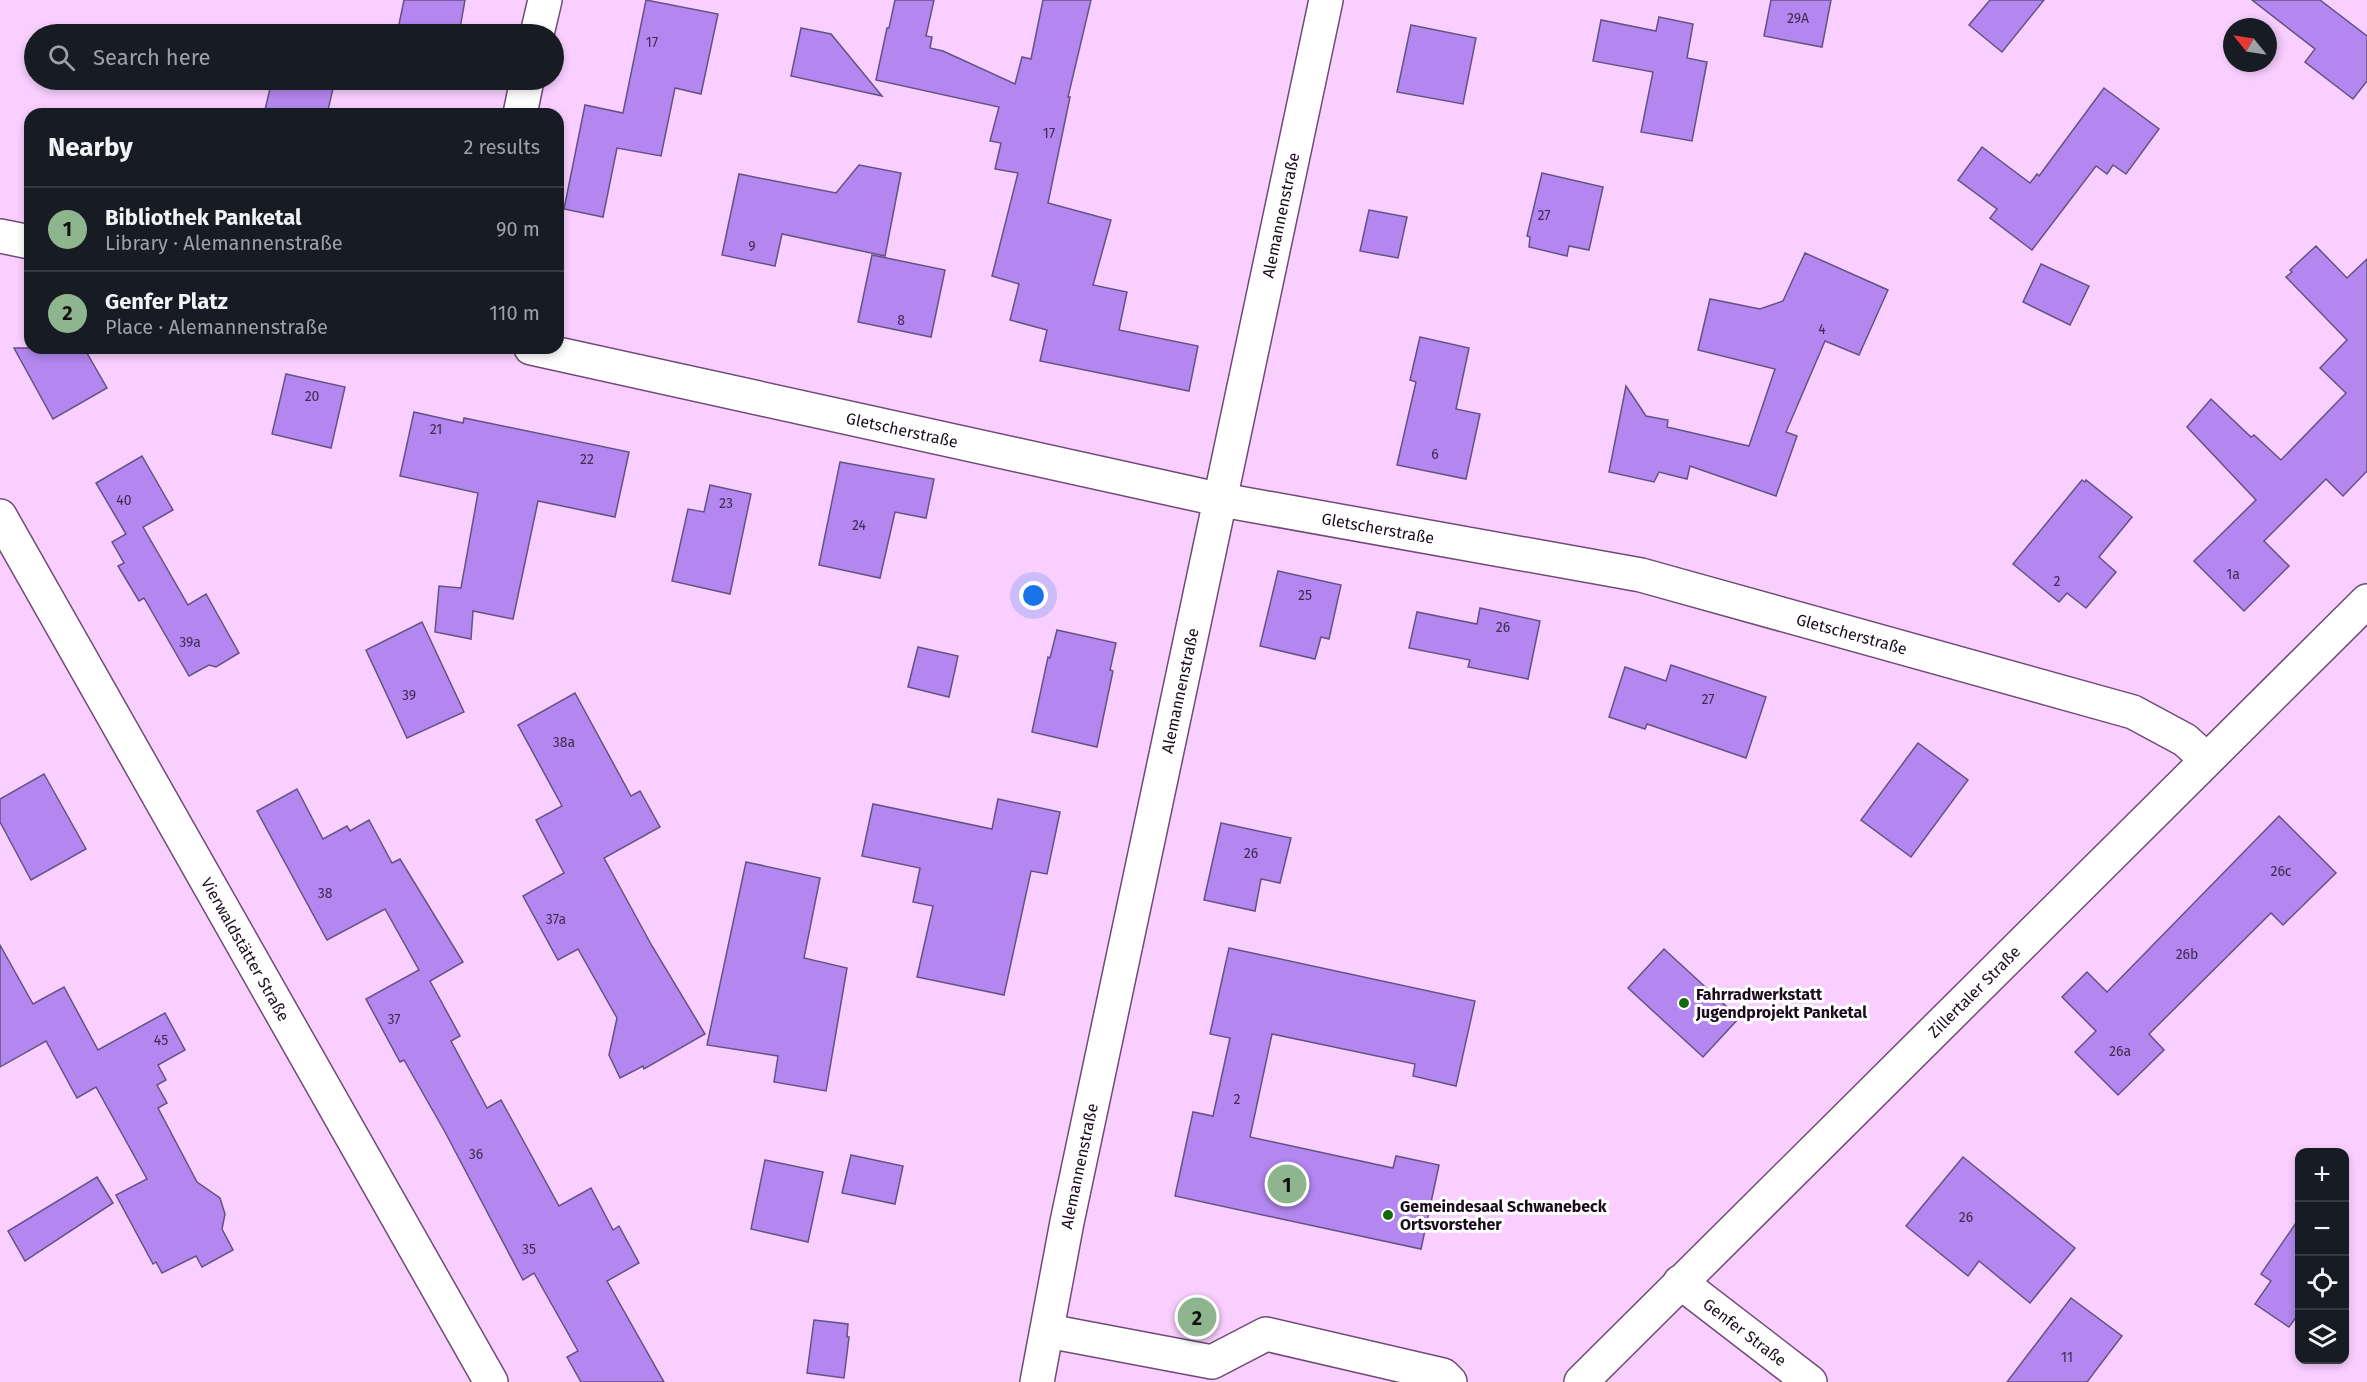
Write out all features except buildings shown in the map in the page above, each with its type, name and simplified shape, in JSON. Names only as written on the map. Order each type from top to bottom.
[{"type":"street","points":[[539,24],[544,0]]},
{"type":"street","name":"Alemannenstraße","points":[[1037,1382],[1067,1222],[1222,500],[1326,0]]},
{"type":"street","points":[[521,108],[526,90]]},
{"type":"street","points":[[0,236],[24,241]]},
{"type":"street","name":"Gletscherstraße","points":[[558,354],[1222,500],[1641,575],[2133,712],[2185,740],[2206,759]]},
{"type":"street","name":"Vierwaldstätter Straße","points":[[0,516],[491,1382]]},
{"type":"street","name":"Zillertaler Straße","points":[[1581,1382],[2367,601]]},
{"type":"street","name":"Genfer Straße","points":[[1680,1282],[1810,1382]]},
{"type":"street","points":[[1048,1331],[1212,1362],[1266,1334],[1443,1375],[1450,1382]]},
{"type":"place","name":"Fahrradwerkstatt Jugendprojekt Panketal","points":[[1684,1003]]},
{"type":"place","name":"Bibliothek Panketal","points":[[1287,1184]]},
{"type":"place","name":"Gemeindesaal Schwanebeck Ortsvorsteher","points":[[1388,1215]]},
{"type":"place","name":"Genfer Platz","points":[[1197,1317]]}]
